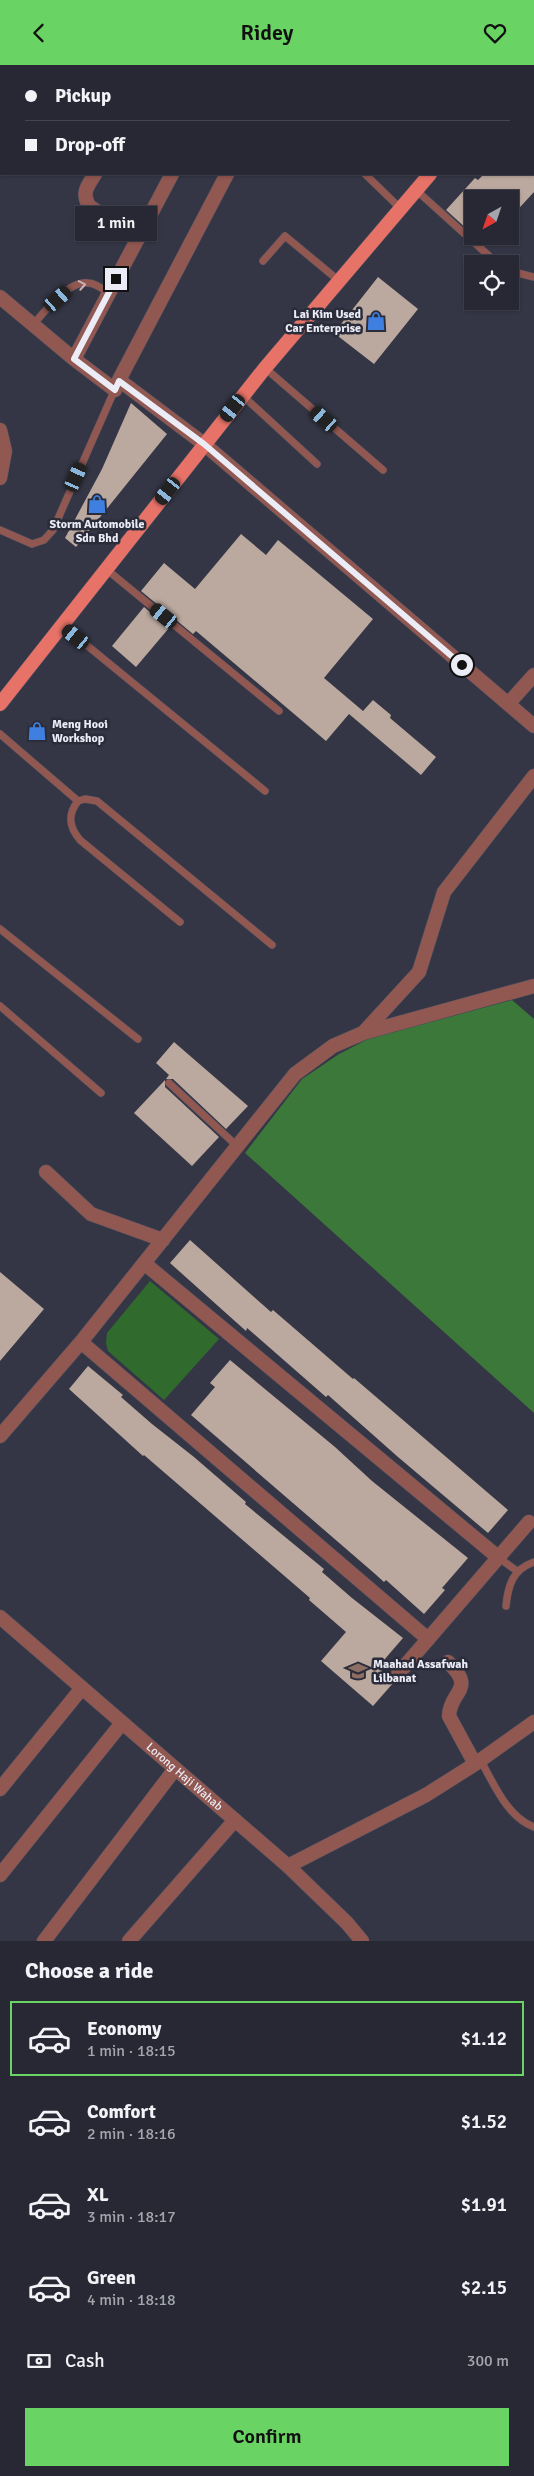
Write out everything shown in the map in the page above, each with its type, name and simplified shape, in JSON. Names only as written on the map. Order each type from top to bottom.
[{"type":"main road","points":[[0,704],[204,444],[338,280],[429,175]]},
{"type":"street","points":[[94,175],[84,191],[84,198],[89,206],[138,239]]},
{"type":"street","points":[[74,359],[171,175]]},
{"type":"street","points":[[117,385],[226,175]]},
{"type":"street","points":[[0,297],[74,359],[117,385],[204,444],[534,726]]},
{"type":"street","points":[[0,430],[5,451],[0,478]]},
{"type":"street","points":[[508,704],[534,675]]},
{"type":"street","points":[[363,1033],[419,972],[444,892],[534,777]]},
{"type":"street","points":[[0,1436],[81,1342],[295,1074],[333,1046],[363,1033],[534,986]]},
{"type":"street","points":[[46,1172],[91,1214],[163,1240]]},
{"type":"street","points":[[144,1263],[499,1558]]},
{"type":"street","points":[[81,1342],[428,1639]]},
{"type":"street","points":[[398,1674],[529,1522]]},
{"type":"street","name":"Lorong Haji Wahab","points":[[0,1617],[288,1866],[347,1923],[362,1941]]},
{"type":"street","points":[[448,1662],[460,1674],[461,1680],[460,1693],[450,1710],[450,1716],[478,1762]]},
{"type":"street","points":[[0,1789],[82,1688]]},
{"type":"street","points":[[288,1866],[426,1795],[478,1762],[534,1722]]},
{"type":"street","points":[[0,1875],[122,1723]]},
{"type":"street","points":[[44,1941],[175,1769]]},
{"type":"street","points":[[129,1941],[235,1820]]},
{"type":"lane","points":[[366,175],[400,208]]},
{"type":"lane","points":[[416,190],[488,255]]},
{"type":"lane","points":[[263,261],[285,237],[338,280]]},
{"type":"lane","points":[[519,273],[534,277]]},
{"type":"lane","points":[[34,325],[58,299],[80,283],[89,283],[109,293]]},
{"type":"lane","points":[[265,369],[383,470]]},
{"type":"lane","points":[[0,530],[32,544],[44,540],[53,530],[117,385]]},
{"type":"lane","points":[[243,396],[317,464]]},
{"type":"lane","points":[[106,569],[279,711]]},
{"type":"lane","points":[[62,625],[264,791]]},
{"type":"lane","points":[[0,734],[78,801]]},
{"type":"lane","points":[[180,922],[80,840],[72,830],[70,818],[72,808],[78,801],[85,799],[96,801],[272,945]]},
{"type":"lane","points":[[0,929],[138,1039]]},
{"type":"lane","points":[[0,1006],[101,1093]]},
{"type":"lane","points":[[170,1083],[237,1146]]},
{"type":"lane","points":[[499,1558],[518,1571]]},
{"type":"lane","points":[[506,1605],[507,1591],[518,1571],[524,1565],[534,1562]]},
{"type":"lane","points":[[478,1762],[511,1810],[521,1820],[534,1827]]},
{"type":"green space","points":[[512,1000],[534,1019],[534,1413],[245,1153],[302,1079],[339,1054],[368,1039]]},
{"type":"green space","points":[[150,1281],[219,1339],[164,1400],[108,1351],[106,1343],[107,1333]]},
{"type":"building","points":[[483,175],[534,175],[534,192],[519,208],[519,190],[464,190],[475,178],[478,180]]},
{"type":"building","points":[[464,190],[464,226],[446,210]]},
{"type":"building","name":"Lai Kim Used Car Enterprise","points":[[378,277],[418,309],[374,364],[334,333]]},
{"type":"building","name":"Storm Automobile Sdn Bhd","points":[[131,403],[167,434],[76,547],[65,538],[102,469]]},
{"type":"building","points":[[241,534],[266,555],[278,540],[373,619],[324,678],[363,711],[373,700],[391,715],[390,718],[436,757],[421,775],[349,714],[326,741],[196,631],[193,634],[141,591],[164,563],[195,589]]},
{"type":"building","points":[[144,607],[169,628],[136,667],[112,646]]},
{"type":"building","points":[[174,1042],[248,1106],[226,1129],[173,1079],[166,1079],[169,1075],[156,1063]]},
{"type":"building","points":[[165,1080],[165,1087],[219,1137],[192,1166],[134,1113]]},
{"type":"building","points":[[190,1240],[271,1312],[273,1310],[508,1510],[488,1533],[328,1395],[326,1397],[247,1328],[246,1331],[170,1263]]},
{"type":"building","points":[[0,1272],[44,1309],[0,1361]]},
{"type":"building","points":[[230,1360],[335,1447],[372,1481],[468,1558],[442,1588],[445,1590],[424,1614],[386,1580],[384,1582],[191,1415],[215,1387],[210,1383]]},
{"type":"building","points":[[88,1366],[123,1395],[121,1397],[152,1424],[246,1502],[245,1504],[324,1569],[322,1572],[352,1598],[403,1638],[378,1667],[394,1682],[373,1706],[321,1661],[346,1632],[309,1600],[310,1598],[143,1456],[69,1389]]},
{"type":"place","name":"Lai Kim Used Car Enterprise","points":[[376,321]]},
{"type":"place","name":"Storm Automobile Sdn Bhd","points":[[97,504]]},
{"type":"place","name":"Meng Hooi Workshop","points":[[37,731]]},
{"type":"place","name":"Maahad Assafwah Lilbanat","points":[[358,1671]]},
{"type":"route","points":[[116,279],[74,359],[115,390],[119,381],[204,444],[462,665]]}]
